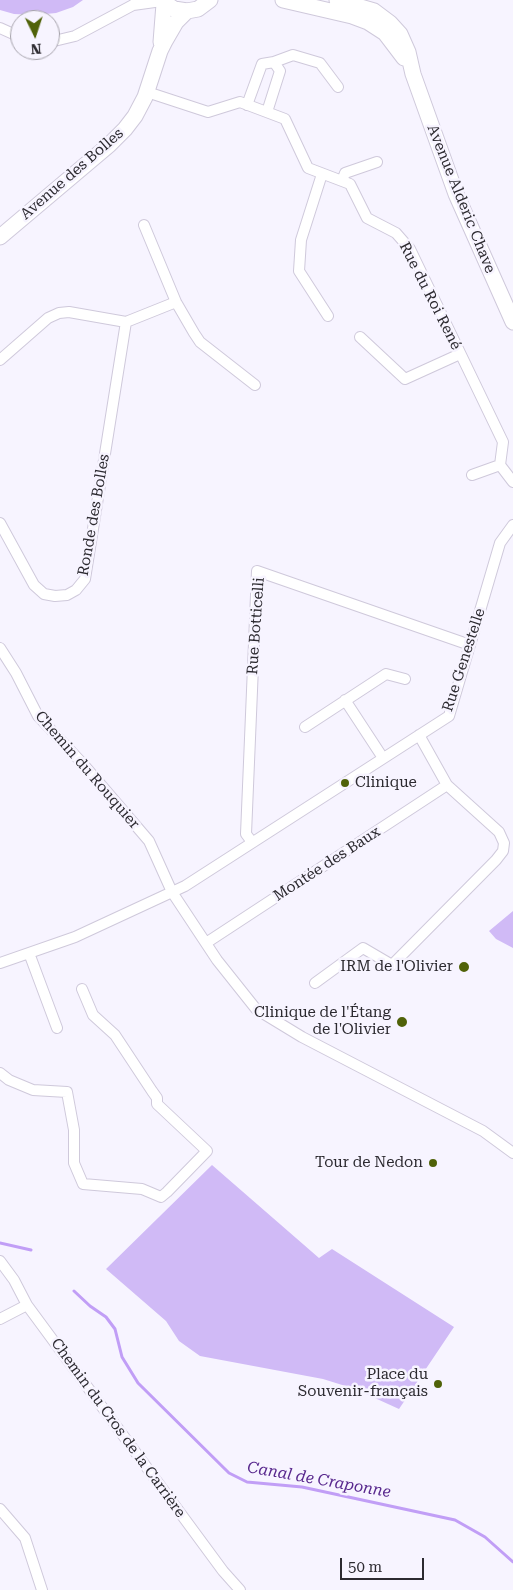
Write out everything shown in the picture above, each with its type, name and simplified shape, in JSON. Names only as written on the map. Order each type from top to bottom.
[{"type":"street","points":[[60,40],[74,36],[136,2],[162,2],[174,9],[187,11],[198,9],[210,0]]},
{"type":"street","name":"Avenue Alderic Chave","points":[[283,0],[374,11],[390,23],[400,34],[408,52],[413,74],[456,194],[513,322]]},
{"type":"street","name":"Avenue Alderic Chave","points":[[337,0],[364,9]]},
{"type":"street","name":"Avenue des Bolles","points":[[160,51],[162,2]]},
{"type":"street","name":"Avenue des Bolles","points":[[0,237],[109,145],[135,116],[147,92],[160,51],[176,22],[187,11]]},
{"type":"street","points":[[248,105],[262,64],[293,55],[320,63],[338,86]]},
{"type":"street","points":[[267,112],[280,70],[274,62]]},
{"type":"street","name":"Rue du Roi René","points":[[147,92],[208,112],[240,102],[285,119],[308,168],[350,184],[367,218],[396,233],[410,249],[503,442],[500,465]]},
{"type":"street","points":[[342,181],[344,173],[377,162]]},
{"type":"street","points":[[322,174],[300,240],[299,271],[328,316]]},
{"type":"street","points":[[144,224],[176,302],[200,342],[255,385]]},
{"type":"street","points":[[0,360],[48,318],[59,312],[126,322],[176,302]]},
{"type":"street","name":"Ronde des Bolles","points":[[0,523],[34,585],[44,594],[55,596],[67,595],[76,590],[85,579],[126,322]]},
{"type":"street","points":[[360,337],[405,379],[460,354]]},
{"type":"street","points":[[472,475],[500,465],[513,482]]},
{"type":"street","name":"Rue Genestelle","points":[[0,963],[75,937],[184,886],[449,716],[500,543],[513,525]]},
{"type":"street","name":"Rue Botticelli","points":[[252,842],[246,834],[258,571],[470,645]]},
{"type":"street","name":"Chemin du Rouquier","points":[[0,648],[16,673],[38,716],[83,764],[149,841],[172,892],[206,943],[256,1009],[302,1037],[483,1130],[513,1153]]},
{"type":"street","points":[[305,727],[386,674],[405,679]]},
{"type":"street","points":[[345,700],[383,758]]},
{"type":"street","points":[[315,983],[363,948],[392,965],[496,860],[508,841],[447,785],[419,735]]},
{"type":"street","name":"Montée des Baux","points":[[206,943],[447,785]]},
{"type":"street","points":[[29,953],[57,1028]]},
{"type":"street","points":[[0,1073],[8,1080],[33,1090],[67,1092],[74,1130],[74,1163],[83,1184],[142,1189],[161,1197],[207,1151],[157,1104],[157,1098],[114,1035],[93,1015],[82,990]]},
{"type":"street","name":"Chemin du Cros de la Carrière","points":[[0,1261],[14,1280],[27,1305],[223,1571],[240,1590]]},
{"type":"street","points":[[0,1319],[27,1305]]},
{"type":"street","points":[[0,1509],[25,1538],[42,1590]]},
{"type":"shaded area","points":[[0,0],[83,0],[73,7],[60,12],[60,10],[10,10],[10,13],[0,10]]},
{"type":"shaded area","points":[[513,911],[513,948],[496,939],[489,931]]},
{"type":"shaded area","points":[[212,1165],[319,1258],[332,1249],[454,1327],[399,1409],[355,1389],[323,1379],[200,1356],[179,1341],[166,1321],[106,1269]]},
{"type":"waterway","name":"Canal de Craponne","points":[[0,1243],[31,1250]]},
{"type":"waterway","name":"Canal de Craponne","points":[[74,1291],[90,1306],[106,1317],[115,1329],[122,1357],[138,1383],[229,1473],[247,1482],[302,1487],[455,1520],[485,1537],[513,1562]]},
{"type":"place","name":"Clinique","points":[[345,783]]},
{"type":"place","name":"IRM de l'Olivier","points":[[464,967]]},
{"type":"place","name":"Clinique de l'Étang de l'Olivier","points":[[402,1022]]},
{"type":"place","name":"Tour de Nedon","points":[[433,1163]]},
{"type":"place","name":"Place du Souvenir-français","points":[[438,1384]]}]
